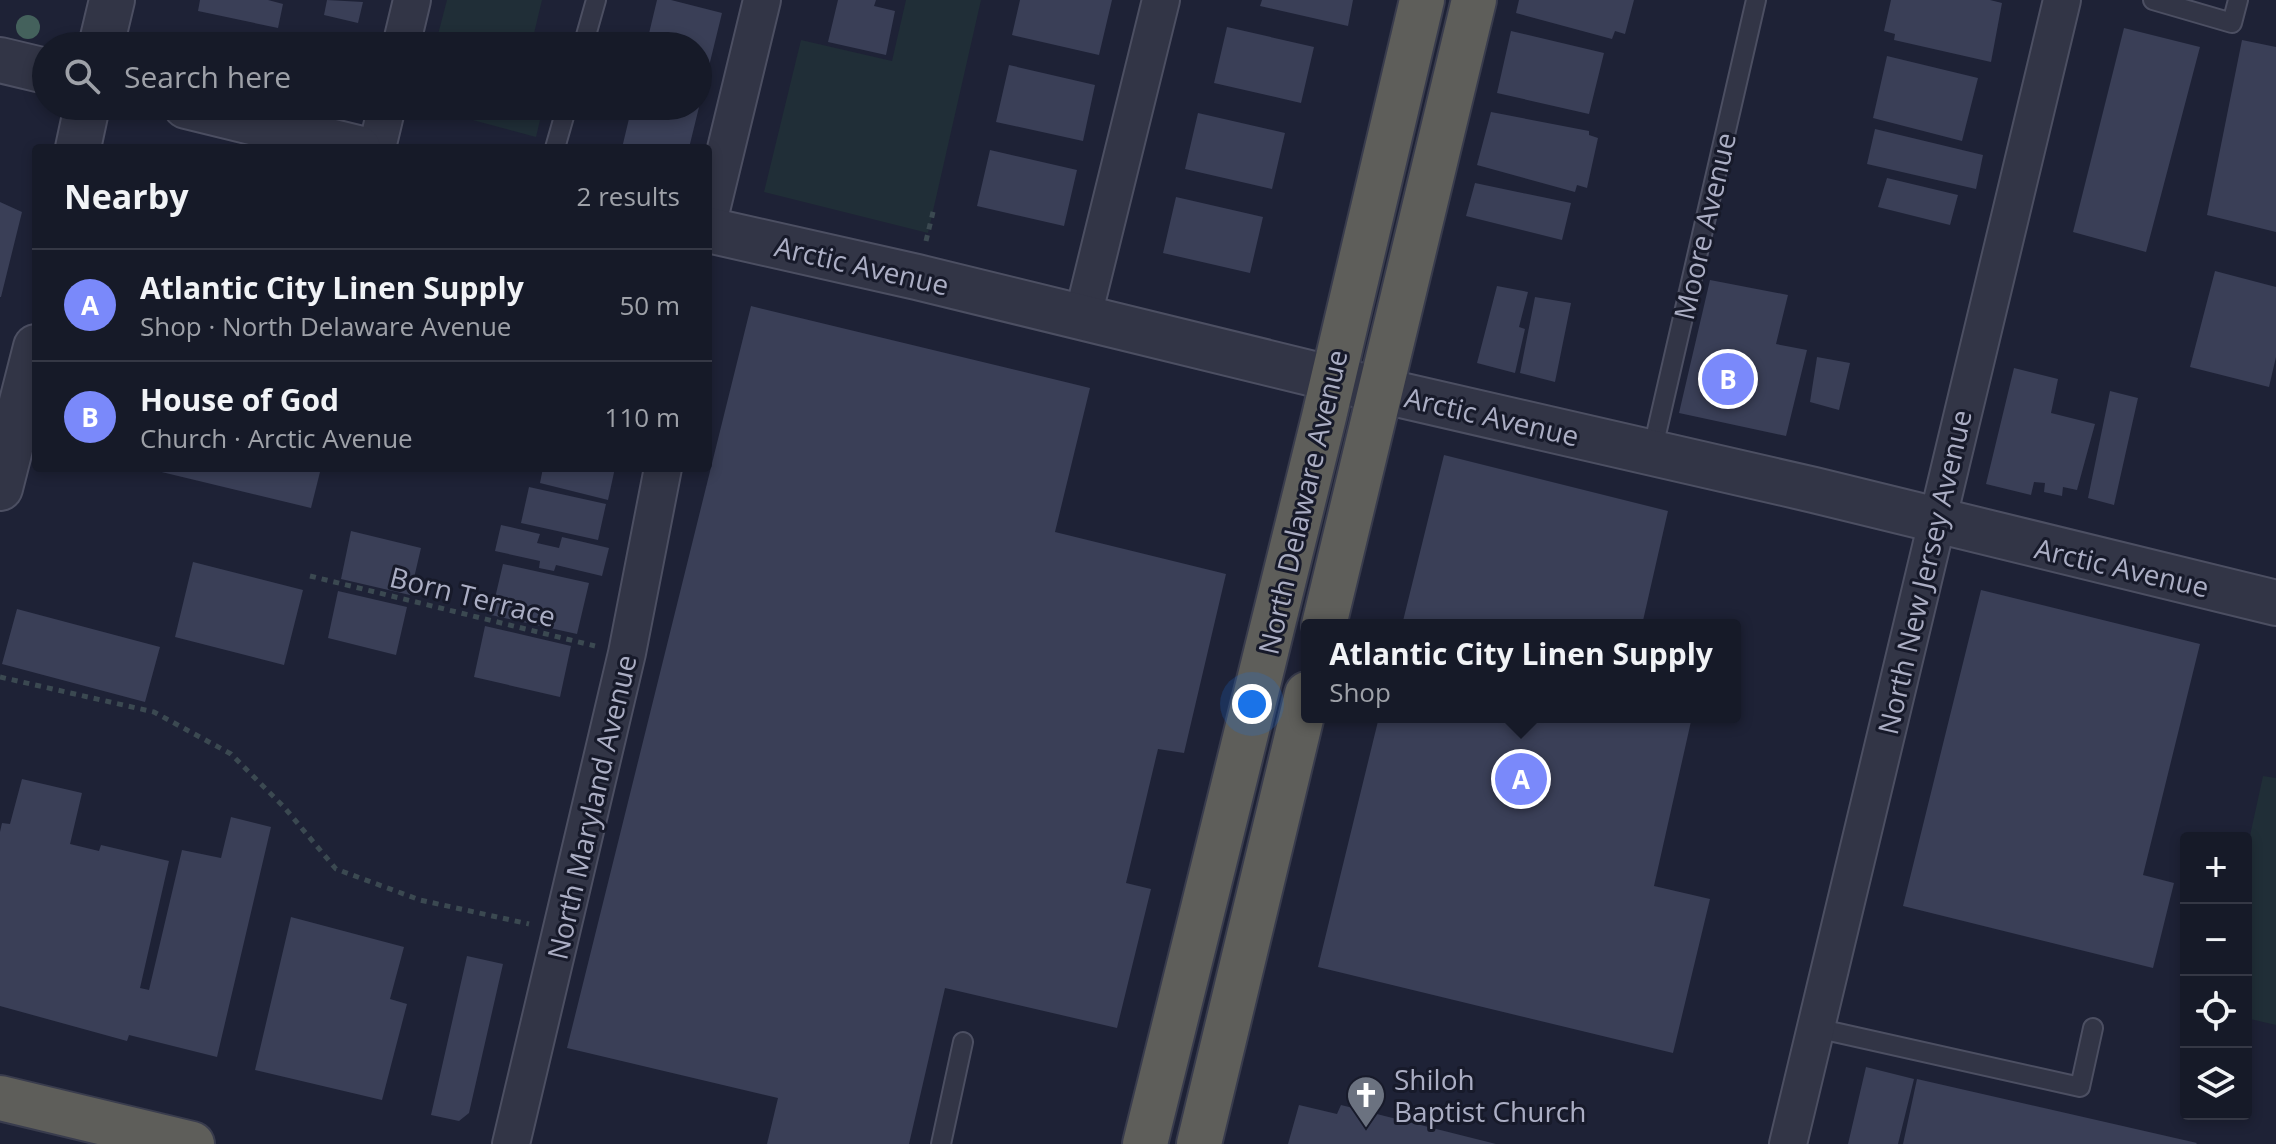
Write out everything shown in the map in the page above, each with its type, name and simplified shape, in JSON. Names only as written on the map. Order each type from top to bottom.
[{"type":"highway","name":"North Delaware Avenue","points":[[1145,1144],[1333,378],[1422,0]]},
{"type":"highway","name":"North Delaware Avenue","points":[[1325,619],[1474,0]]},
{"type":"highway","points":[[1199,1144],[1301,719]]},
{"type":"highway","points":[[0,1098],[87,1126],[192,1144]]},
{"type":"street","points":[[104,32],[112,0]]},
{"type":"street","points":[[404,32],[412,0]]},
{"type":"street","points":[[1083,316],[1161,0]]},
{"type":"street","points":[[1169,0],[1184,0]]},
{"type":"street","name":"North New Jersey Avenue","points":[[1788,1144],[2062,0]]},
{"type":"street","points":[[712,206],[759,1]]},
{"type":"street","points":[[0,60],[32,68]]},
{"type":"street","points":[[79,144],[84,120]]},
{"type":"street","points":[[243,120],[342,144]]},
{"type":"street","points":[[378,144],[384,120]]},
{"type":"street","name":"Arctic Avenue","points":[[712,231],[1083,316],[1379,390],[1652,452],[2276,603]]},
{"type":"street","points":[[0,488],[32,363]]},
{"type":"street","name":"North Maryland Avenue","points":[[511,1144],[627,653],[662,472]]},
{"type":"lane","points":[[587,32],[596,0]]},
{"type":"lane","name":"Moore Avenue","points":[[1652,452],[1756,0]]},
{"type":"lane","points":[[2153,0],[2232,23],[2238,0]]},
{"type":"lane","points":[[556,144],[563,120]]},
{"type":"lane","points":[[1816,1028],[2080,1087],[2093,1028]]},
{"type":"lane","points":[[941,1144],[963,1042]]},
{"type":"path","name":"Born Terrace","points":[[310,576],[627,653]]},
{"type":"path","points":[[0,677],[154,712],[231,754],[284,807],[336,869],[420,900],[562,931]]},
{"type":"shaded area","points":[[447,0],[542,0],[534,32],[439,32]]},
{"type":"shaded area","points":[[906,0],[981,0],[928,233],[764,192],[801,40],[892,61]]},
{"type":"shaded area","points":[[472,120],[540,120],[536,137]]},
{"type":"shaded area","points":[[2263,776],[2276,778],[2276,1025],[2252,1019],[2251,832]]},
{"type":"building","points":[[200,0],[268,0],[283,4],[278,28],[198,11]]},
{"type":"building","points":[[327,0],[363,2],[358,23],[324,15]]},
{"type":"building","points":[[657,0],[671,0],[722,13],[712,54],[712,32],[649,32]]},
{"type":"building","points":[[838,0],[876,0],[874,6],[895,11],[886,55],[828,42]]},
{"type":"building","points":[[1020,0],[1112,0],[1099,55],[1012,35]]},
{"type":"building","points":[[1262,0],[1353,0],[1348,26],[1260,6]]},
{"type":"building","points":[[1519,0],[1634,0],[1625,34],[1615,31],[1612,39],[1516,13]]},
{"type":"building","points":[[1891,0],[1990,0],[2002,3],[1991,62],[1894,40],[1895,34],[1884,31]]},
{"type":"building","points":[[1227,27],[1314,47],[1301,103],[1214,83]]},
{"type":"building","points":[[2124,28],[2200,47],[2146,252],[2073,232]]},
{"type":"building","points":[[1511,31],[1604,53],[1589,114],[1497,93]]},
{"type":"building","points":[[2242,40],[2276,47],[2276,232],[2207,215]]},
{"type":"building","points":[[1887,56],[1978,78],[1962,141],[1873,118]]},
{"type":"building","points":[[1009,65],[1095,85],[1083,141],[996,122]]},
{"type":"building","points":[[1491,112],[1589,131],[1589,135],[1598,138],[1587,188],[1577,185],[1575,192],[1477,165]]},
{"type":"building","points":[[1198,113],[1285,133],[1272,189],[1185,169]]},
{"type":"building","points":[[629,120],[696,120],[690,144],[623,144]]},
{"type":"building","points":[[1875,129],[1983,155],[1976,189],[1867,164]]},
{"type":"building","points":[[990,150],[1077,170],[1064,226],[977,206]]},
{"type":"building","points":[[1887,178],[1958,195],[1950,225],[1878,207]]},
{"type":"building","points":[[1475,183],[1571,203],[1562,240],[1466,216]]},
{"type":"building","points":[[1176,197],[1263,217],[1250,273],[1163,253]]},
{"type":"building","points":[[0,202],[22,212],[1,297],[0,297]]},
{"type":"building","points":[[2215,271],[2276,287],[2276,357],[2269,387],[2190,367]]},
{"type":"building","points":[[1710,280],[1788,295],[1776,344],[1807,350],[1786,436],[1679,413]]},
{"type":"building","points":[[1497,286],[1528,292],[1519,327],[1525,329],[1515,373],[1477,363]]},
{"type":"building","points":[[1535,297],[1571,303],[1555,382],[1520,373]]},
{"type":"building","points":[[751,306],[1090,388],[1055,532],[1226,574],[1184,753],[1158,749],[1126,883],[1151,889],[1117,1028],[945,988],[909,1144],[767,1144],[778,1098],[567,1048]]},
{"type":"building","points":[[1817,357],[1850,363],[1839,410],[1810,402]]},
{"type":"building","points":[[2014,368],[2058,379],[2051,413],[2095,424],[2077,490],[2063,487],[2062,496],[2044,492],[2045,483],[2034,482],[2031,495],[1986,484]]},
{"type":"building","points":[[2110,391],[2138,398],[2114,505],[2088,498]]},
{"type":"building","points":[[1444,455],[1668,511],[1643,619],[1403,619]]},
{"type":"building","points":[[162,472],[320,472],[311,508]]},
{"type":"building","points":[[542,472],[614,472],[608,500],[540,483]]},
{"type":"building","points":[[529,487],[606,504],[598,540],[521,523]]},
{"type":"building","points":[[501,525],[540,534],[537,543],[559,548],[562,537],[609,548],[602,576],[556,565],[554,571],[539,568],[540,561],[495,551]]},
{"type":"building","points":[[351,531],[421,548],[410,595],[341,579]]},
{"type":"building","points":[[193,562],[303,590],[284,665],[175,637]]},
{"type":"building","points":[[503,564],[589,583],[577,634],[491,615]]},
{"type":"building","points":[[1981,590],[2200,644],[2143,875],[2174,883],[2153,968],[1903,906]]},
{"type":"building","points":[[338,591],[407,607],[396,655],[328,638]]},
{"type":"building","points":[[17,609],[160,647],[145,702],[2,664]]},
{"type":"building","points":[[485,626],[571,646],[560,697],[474,677]]},
{"type":"building","points":[[1378,723],[1691,723],[1654,886],[1710,899],[1673,1053],[1318,967]]},
{"type":"building","points":[[22,779],[82,793],[70,844],[99,851],[101,845],[169,861],[140,988],[149,990],[182,850],[221,858],[231,817],[271,827],[217,1057],[129,1035],[127,1041],[0,1006],[0,832],[2,823],[10,824]]},
{"type":"building","points":[[291,917],[404,947],[390,999],[407,1004],[382,1100],[255,1070]]},
{"type":"building","points":[[467,956],[503,964],[469,1113],[459,1121],[431,1115]]},
{"type":"building","points":[[1866,1067],[1914,1079],[1898,1144],[1848,1144]]},
{"type":"building","points":[[1917,1079],[2197,1143],[1903,1144]]},
{"type":"building","name":"Shiloh Baptist Church","points":[[1299,1105],[1337,1114],[1341,1105],[1496,1144],[1288,1144]]},
{"type":"place","name":"House of God","points":[[1728,379]]},
{"type":"place","name":"Atlantic City Linen Supply","points":[[1521,779]]},
{"type":"place","name":"Shiloh Baptist Church","points":[[1366,1129]]}]
